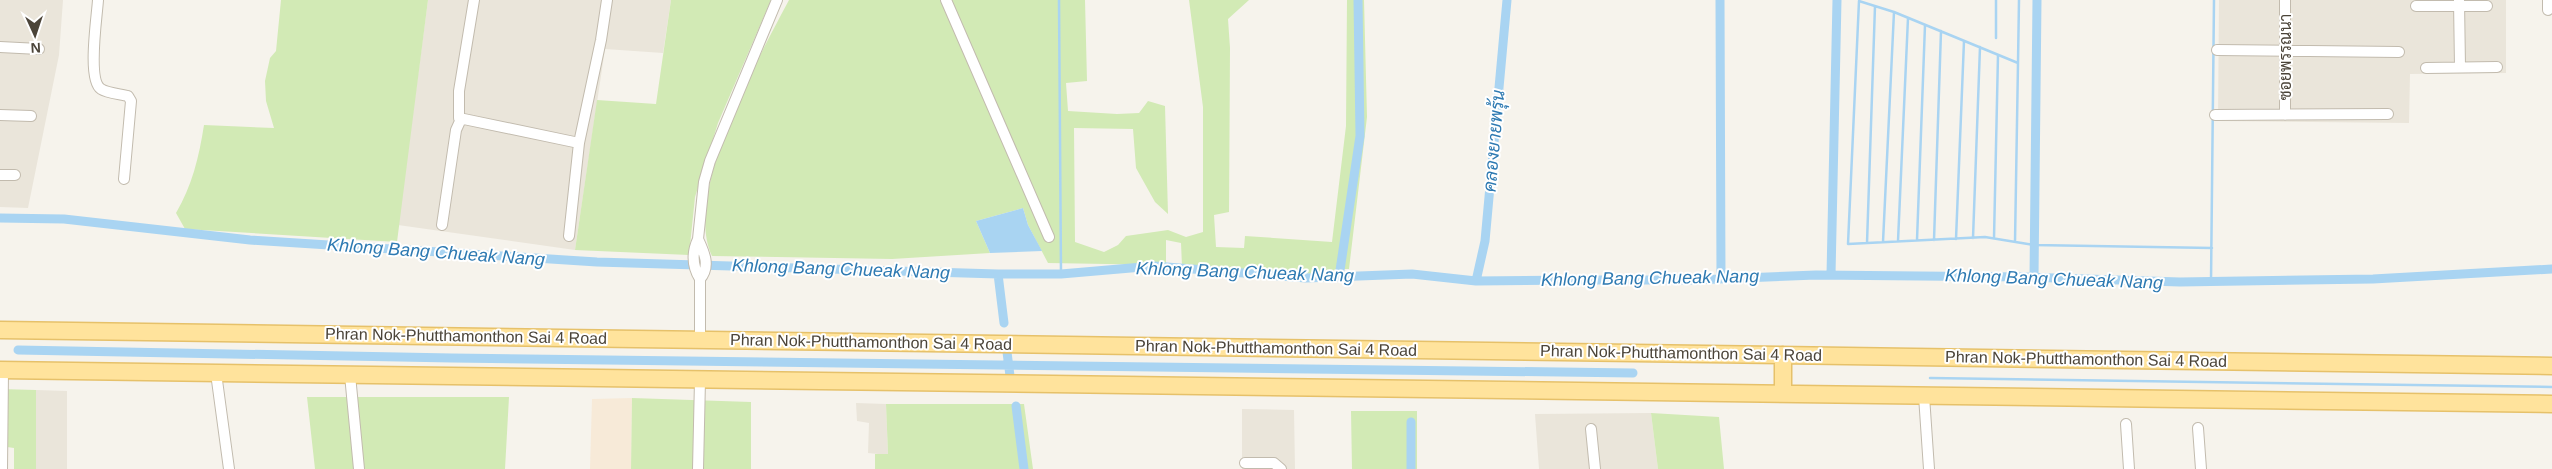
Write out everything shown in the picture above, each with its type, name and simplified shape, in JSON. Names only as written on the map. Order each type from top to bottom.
[{"type":"main road","name":"Phran Nok-Phutthamonthon Sai 4 Road","points":[[0,330],[2552,366]]},
{"type":"main road","points":[[1783,355],[1783,394]]},
{"type":"main road","points":[[2,370],[2547,406]]},
{"type":"street","points":[[98,0],[93,72],[96,84],[101,90],[128,96],[131,101],[124,179]]},
{"type":"street","points":[[474,0],[457,106],[461,119],[579,143]]},
{"type":"street","points":[[569,236],[579,143],[601,40],[607,0]]},
{"type":"street","points":[[700,340],[700,275],[706,262],[698,244],[704,182],[710,161],[777,0]]},
{"type":"street","points":[[946,0],[1049,237]]},
{"type":"street","name":"ซอยพรรณนา","points":[[2285,115],[2284,51],[2286,0]]},
{"type":"street","points":[[2459,3],[2460,67]]},
{"type":"street","points":[[2416,6],[2459,3],[2487,6]]},
{"type":"street","points":[[0,48],[39,49]]},
{"type":"street","points":[[2217,50],[2399,52]]},
{"type":"street","points":[[2426,68],[2497,67]]},
{"type":"street","points":[[2215,115],[2388,114]]},
{"type":"street","points":[[0,115],[31,116]]},
{"type":"street","points":[[442,225],[456,130],[461,119]]},
{"type":"street","points":[[0,175],[16,175]]},
{"type":"street","points":[[2,370],[2,469]]},
{"type":"street","points":[[216,373],[230,469]]},
{"type":"street","points":[[350,375],[359,469]]},
{"type":"street","points":[[698,469],[700,380]]},
{"type":"street","points":[[1924,396],[1929,469]]},
{"type":"street","points":[[2126,424],[2129,469]]},
{"type":"street","points":[[2198,428],[2202,469]]},
{"type":"street","points":[[1591,429],[1595,469]]},
{"type":"street","points":[[1245,463],[1274,462],[1281,469]]},
{"type":"shaded area","points":[[0,0],[63,0],[59,55],[28,208],[0,207]]},
{"type":"shaded area","points":[[428,0],[671,0],[663,53],[605,49],[575,250],[398,225]]},
{"type":"shaded area","points":[[2219,0],[2506,0],[2506,73],[2410,74],[2409,123],[2218,121]]},
{"type":"shaded area","points":[[36,390],[67,391],[67,469],[36,469]]},
{"type":"shaded area","points":[[632,398],[631,469],[590,469],[592,399]]},
{"type":"shaded area","points":[[856,403],[886,404],[888,455],[868,453],[869,423],[857,421]]},
{"type":"shaded area","points":[[1242,409],[1294,410],[1295,469],[1242,469]]},
{"type":"shaded area","points":[[1651,413],[1658,469],[1539,469],[1535,414]]},
{"type":"green space","points":[[281,0],[428,0],[397,242],[185,229],[176,213],[182,203],[194,171],[204,125],[274,128],[266,101],[265,81],[270,58],[276,51]]},
{"type":"green space","points":[[671,0],[771,0],[718,123],[695,197],[689,255],[575,250],[597,100],[656,104]]},
{"type":"green space","points":[[789,0],[1085,0],[1087,81],[1066,83],[1068,111],[1117,114],[1139,113],[1148,101],[1165,106],[1168,214],[1155,202],[1136,168],[1133,129],[1074,128],[1075,242],[1104,252],[1118,245],[1126,236],[1168,230],[1186,237],[1203,232],[1203,107],[1189,0],[1249,0],[1228,19],[1230,48],[1229,212],[1214,215],[1216,247],[1244,248],[1245,236],[1332,242],[1346,126],[1347,0],[1364,0],[1367,117],[1349,269],[1335,269],[1331,275],[1182,266],[1181,243],[1166,240],[1166,265],[1048,263],[1028,225],[1023,208],[976,221],[990,253],[892,259],[712,256],[705,230],[707,198],[715,163],[728,126],[744,90]]},
{"type":"green space","points":[[0,389],[36,390],[36,469],[14,469],[14,448],[0,446]]},
{"type":"green space","points":[[307,397],[509,397],[505,469],[315,469]]},
{"type":"green space","points":[[632,398],[751,402],[751,469],[631,469]]},
{"type":"green space","points":[[886,404],[1024,404],[1033,469],[875,469],[875,454],[888,454]]},
{"type":"green space","points":[[1351,411],[1417,411],[1417,469],[1352,469]]},
{"type":"green space","points":[[1651,413],[1719,417],[1724,469],[1658,469]]},
{"type":"water","points":[[1023,208],[1028,225],[1042,251],[990,253],[976,221]]},
{"type":"waterway","points":[[1059,0],[1061,274]]},
{"type":"waterway","points":[[1339,277],[1360,136],[1358,0]]},
{"type":"waterway","name":"คลองยายพรุ้น","points":[[1476,281],[1485,241],[1507,0]]},
{"type":"waterway","points":[[1720,0],[1721,278]]},
{"type":"waterway","points":[[1831,275],[1837,0]]},
{"type":"waterway","points":[[1996,0],[1996,38]]},
{"type":"waterway","points":[[2018,63],[2019,0]]},
{"type":"waterway","points":[[2034,277],[2037,0]]},
{"type":"waterway","points":[[2211,282],[2214,0]]},
{"type":"waterway","points":[[2015,242],[2018,63],[1894,12],[1859,1],[1848,244],[1985,237],[2034,245],[2212,248]]},
{"type":"waterway","points":[[1867,243],[1875,6]]},
{"type":"waterway","points":[[1883,242],[1894,12]]},
{"type":"waterway","points":[[1898,241],[1908,18]]},
{"type":"waterway","points":[[1917,240],[1925,25]]},
{"type":"waterway","points":[[1934,240],[1941,31]]},
{"type":"waterway","points":[[1956,239],[1964,41]]},
{"type":"waterway","points":[[1973,238],[1980,47]]},
{"type":"waterway","points":[[1994,238],[1998,55]]},
{"type":"waterway","name":"Khlong Bang Chueak Nang","points":[[0,218],[64,219],[250,240],[597,262],[998,274],[1061,274],[1154,266],[1306,278],[1412,274],[1476,281],[1693,280],[1816,275],[2024,277],[2180,282],[2373,279],[2552,269]]},
{"type":"waterway","points":[[998,274],[1004,323]]},
{"type":"waterway","points":[[18,350],[452,358],[1633,373]]},
{"type":"waterway","points":[[1007,352],[1010,376]]},
{"type":"waterway","points":[[1930,378],[2552,387]]},
{"type":"waterway","points":[[1016,406],[1024,469]]},
{"type":"waterway","points":[[1411,422],[1411,469]]}]
